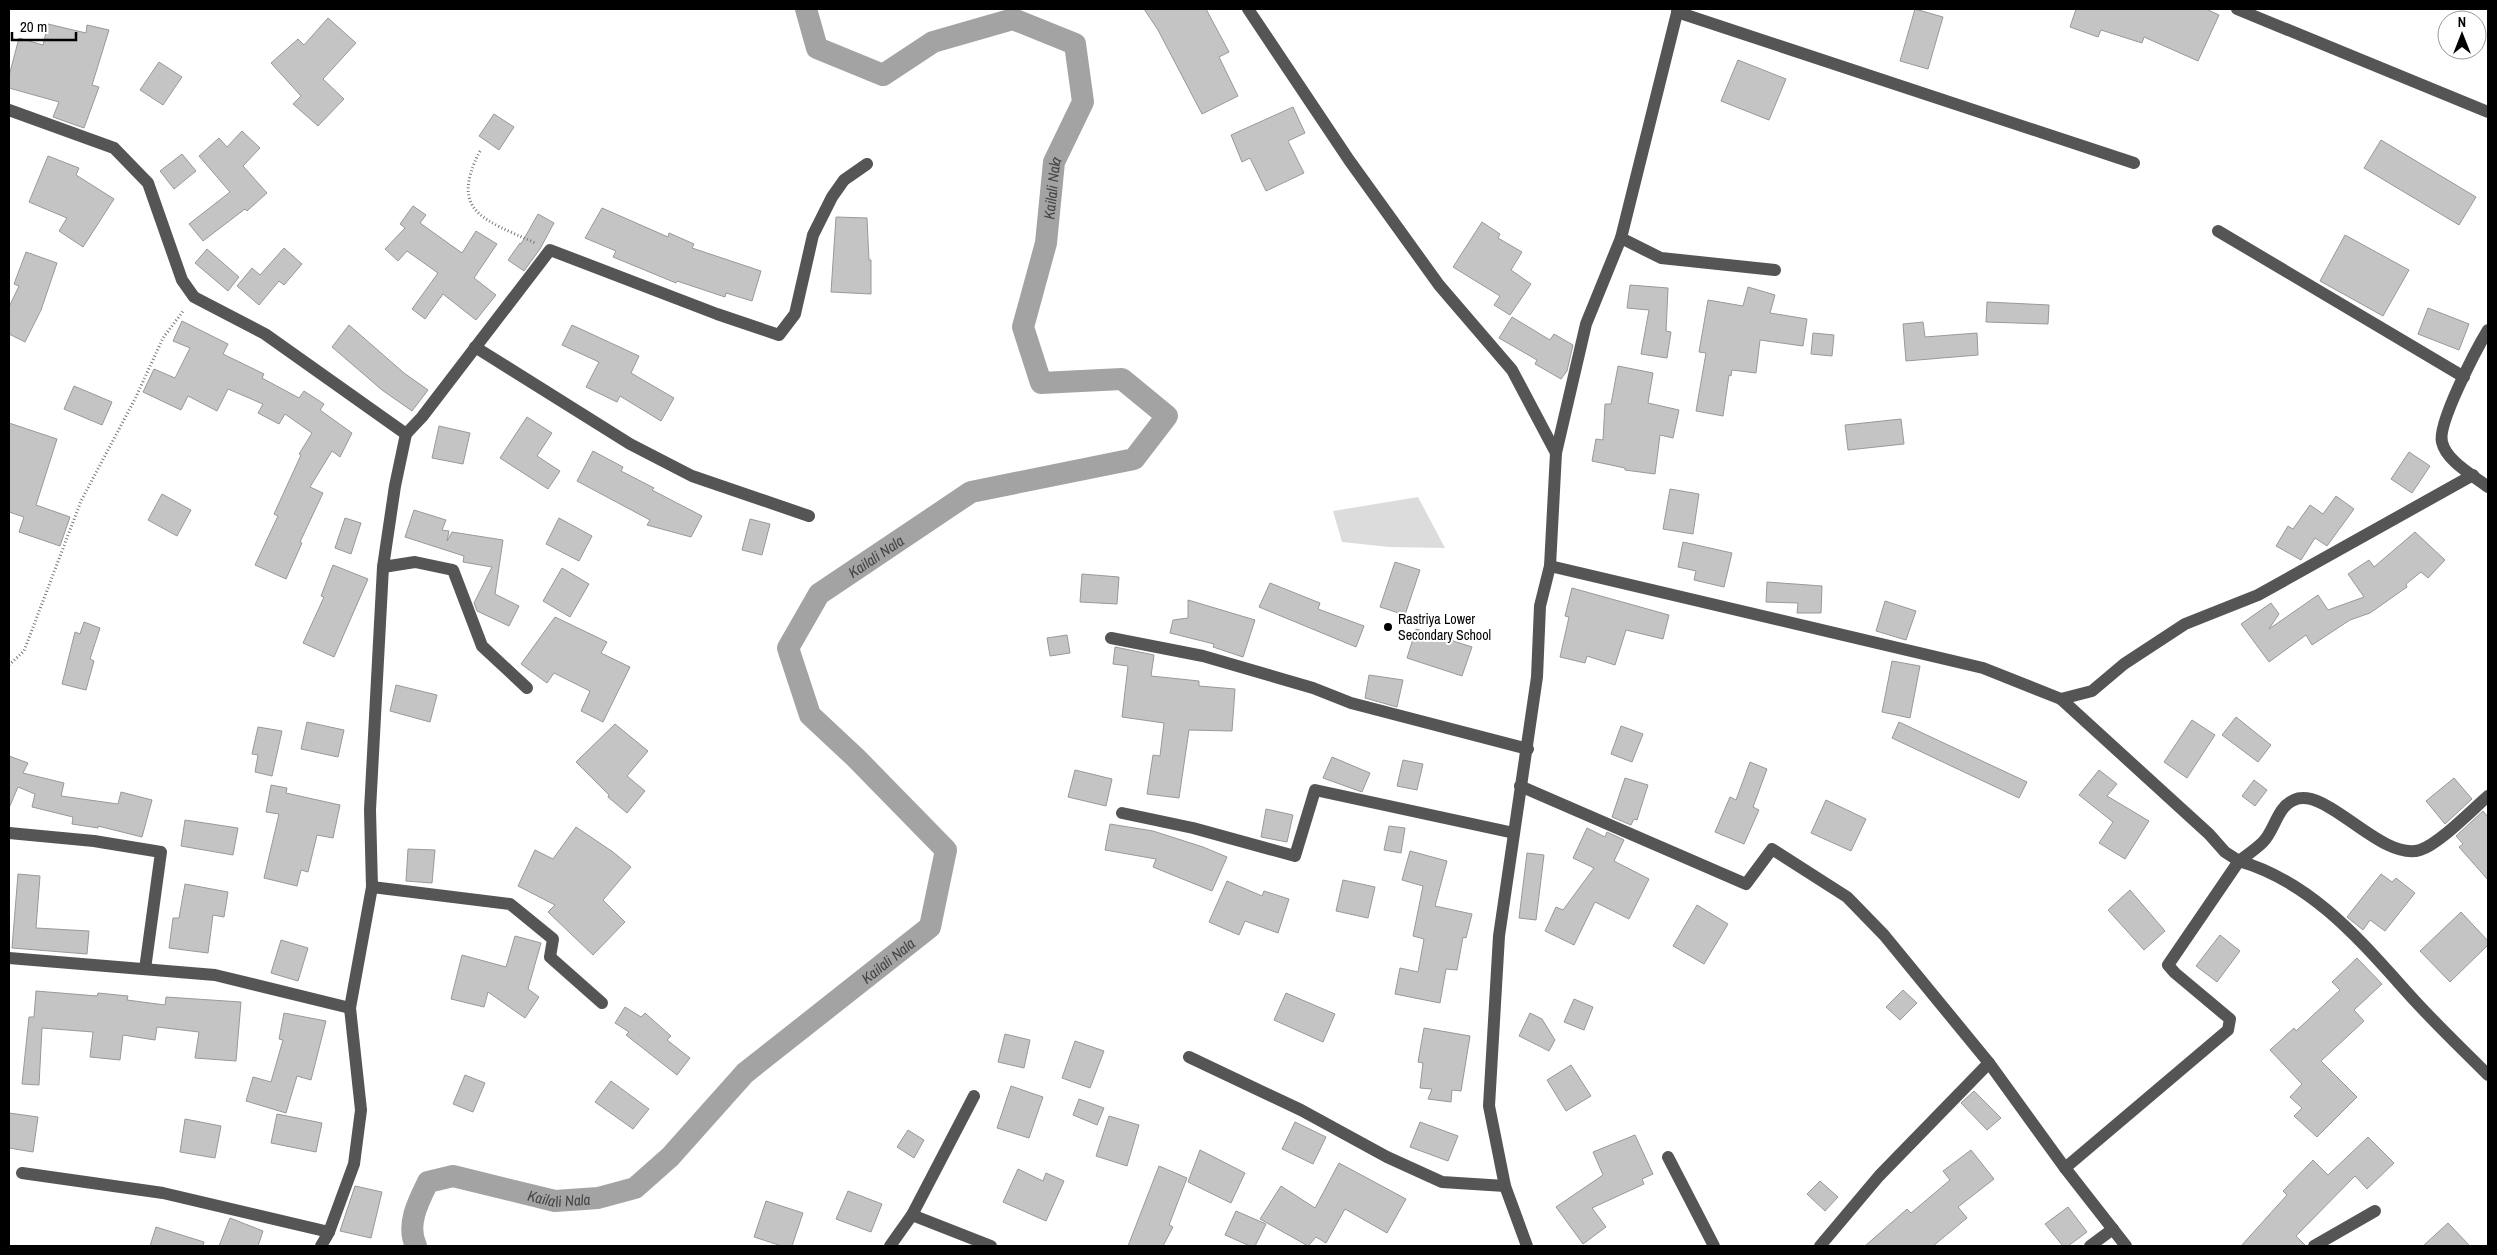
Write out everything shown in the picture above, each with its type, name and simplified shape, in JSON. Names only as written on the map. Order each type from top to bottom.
[{"type":"street","points":[[1248,9],[1349,160],[1439,285],[1512,370],[1556,453]]},
{"type":"street","points":[[2237,9],[2488,112]]},
{"type":"street","points":[[1527,1246],[1504,1186],[1489,1106],[1499,936],[1520,786],[1528,750],[1537,677],[1540,606],[1550,566],[1556,453],[1586,324],[1621,238],[1678,11],[2134,164]]},
{"type":"street","points":[[9,110],[114,148],[148,182],[182,280],[194,297],[265,334],[406,434]]},
{"type":"street","points":[[321,1246],[329,1232],[354,1164],[361,1110],[350,1008],[372,887],[370,810],[383,567],[395,486],[406,434],[422,418],[550,250],[717,314],[779,335],[794,314],[814,236],[832,197],[844,180],[867,164]]},
{"type":"street","points":[[2218,231],[2464,377]]},
{"type":"street","points":[[1621,238],[1661,258],[1775,270]]},
{"type":"street","points":[[2488,330],[2444,422],[2441,442],[2449,456],[2488,487]]},
{"type":"street","points":[[475,347],[630,444],[692,476],[809,516]]},
{"type":"street","points":[[2061,699],[2092,691],[2124,664],[2185,624],[2258,595],[2473,475]]},
{"type":"street","points":[[383,567],[415,562],[453,570],[482,646],[527,688]]},
{"type":"street","points":[[1550,566],[1983,668],[2061,699],[2209,834],[2225,852],[2239,861],[2263,868],[2305,891],[2320,904],[2354,935],[2435,1023],[2488,1075]]},
{"type":"street","points":[[1111,638],[1203,656],[1313,688],[1351,702],[1528,750]]},
{"type":"street","points":[[1520,786],[1746,884],[1772,849],[1847,896],[1884,935],[1989,1063],[2065,1168],[2126,1246]]},
{"type":"street","points":[[1122,813],[1193,828],[1295,856],[1315,790],[1514,833]]},
{"type":"street","points":[[2065,1168],[2228,1030],[2230,1019],[2175,974],[2168,965],[2239,861],[2264,842],[2284,807],[2294,800],[2306,797],[2324,805],[2389,845],[2404,852],[2420,850],[2441,837],[2488,796]]},
{"type":"street","points":[[9,833],[94,841],[161,852],[145,969]]},
{"type":"street","points":[[372,887],[510,904],[553,939],[550,956],[602,1003]]},
{"type":"street","points":[[9,958],[215,974],[350,1008]]},
{"type":"street","points":[[1189,1057],[1300,1110],[1387,1156],[1442,1182],[1504,1186]]},
{"type":"street","points":[[1820,1246],[1879,1176],[1989,1063]]},
{"type":"street","points":[[890,1246],[912,1215],[974,1096]]},
{"type":"street","points":[[1668,1157],[1714,1246]]},
{"type":"street","points":[[22,1173],[162,1192],[329,1232]]},
{"type":"street","points":[[2314,1246],[2375,1211]]},
{"type":"street","points":[[912,1215],[991,1246]]},
{"type":"street","points":[[2090,1246],[2113,1229]]},
{"type":"path","points":[[480,152],[467,184],[469,200],[480,216],[550,250]]},
{"type":"path","points":[[9,665],[24,651],[81,502],[135,399],[162,338],[194,297]]},
{"type":"shaded area","points":[[1418,497],[1445,548],[1389,547],[1342,542],[1333,511]]},
{"type":"building","points":[[1144,9],[1206,9],[1229,52],[1219,57],[1238,96],[1202,114],[1158,30]]},
{"type":"building","points":[[1915,9],[1943,17],[1928,69],[1900,61]]},
{"type":"building","points":[[2076,9],[2206,9],[2219,15],[2198,61],[2144,37],[2142,43],[2101,30],[2098,37],[2070,27]]},
{"type":"building","points":[[328,18],[356,43],[323,79],[344,99],[318,126],[293,104],[301,96],[271,63],[298,39],[304,45]]},
{"type":"building","points":[[48,24],[86,33],[87,25],[109,30],[92,85],[99,87],[84,128],[53,117],[59,102],[9,88],[9,76],[19,38],[43,45]]},
{"type":"building","points":[[1738,60],[1786,79],[1769,120],[1721,101]]},
{"type":"building","points":[[159,62],[182,77],[163,105],[140,90]]},
{"type":"building","points":[[1293,107],[1305,133],[1288,141],[1304,173],[1266,191],[1250,158],[1242,162],[1231,135]]},
{"type":"building","points":[[494,114],[514,127],[499,150],[479,136]]},
{"type":"building","points":[[242,131],[260,148],[243,166],[267,193],[247,211],[245,209],[203,241],[189,224],[230,192],[199,156],[219,138],[227,147]]},
{"type":"building","points":[[2381,140],[2476,197],[2459,225],[2364,168]]},
{"type":"building","points":[[182,154],[196,171],[174,189],[160,171]]},
{"type":"building","points":[[48,156],[79,168],[76,175],[114,199],[83,247],[59,231],[67,218],[29,202]]},
{"type":"building","points":[[413,206],[426,215],[420,223],[462,253],[476,231],[497,244],[474,278],[496,295],[476,320],[443,294],[425,319],[412,309],[438,273],[407,251],[398,261],[385,249],[405,228],[400,224]]},
{"type":"building","points":[[602,208],[668,237],[669,233],[694,244],[692,248],[761,271],[752,301],[726,293],[725,297],[677,281],[676,283],[613,257],[616,251],[585,238]]},
{"type":"building","points":[[538,214],[554,223],[540,249],[524,271],[508,260],[521,244]]},
{"type":"building","points":[[836,217],[867,218],[869,260],[871,260],[871,294],[831,292]]},
{"type":"building","points":[[1482,222],[1500,234],[1498,238],[1522,252],[1511,270],[1531,284],[1510,315],[1494,305],[1500,296],[1453,267]]},
{"type":"building","points":[[2345,235],[2409,270],[2383,316],[2320,281]]},
{"type":"building","points":[[284,248],[302,264],[284,285],[279,281],[259,305],[237,286],[252,268],[260,275]]},
{"type":"building","points":[[207,249],[239,277],[228,291],[195,263]]},
{"type":"building","points":[[26,252],[57,263],[41,310],[25,342],[9,334],[9,307],[19,286],[14,284]]},
{"type":"building","points":[[1630,285],[1668,288],[1666,331],[1671,332],[1667,358],[1641,354],[1649,310],[1627,308]]},
{"type":"building","points":[[1748,287],[1775,295],[1770,313],[1807,319],[1803,346],[1760,340],[1756,373],[1732,370],[1731,376],[1729,375],[1723,416],[1696,411],[1706,353],[1699,352],[1708,300],[1743,306]]},
{"type":"building","points":[[1987,302],[2049,305],[2048,324],[1986,322]]},
{"type":"building","points":[[2428,308],[2469,324],[2459,350],[2418,334]]},
{"type":"building","points":[[1512,317],[1550,340],[1554,334],[1573,345],[1567,371],[1561,379],[1535,364],[1537,360],[1499,338]]},
{"type":"building","points":[[182,321],[228,344],[223,354],[264,374],[262,378],[299,398],[304,391],[324,404],[320,410],[352,433],[340,457],[332,451],[310,487],[323,493],[300,542],[302,543],[286,579],[255,565],[278,516],[274,514],[301,455],[299,454],[312,433],[285,414],[279,424],[258,413],[263,404],[228,389],[217,411],[188,396],[181,410],[143,392],[154,369],[175,378],[190,348],[173,341]]},
{"type":"building","points":[[1923,322],[1925,337],[1977,333],[1978,355],[1906,361],[1903,324]]},
{"type":"building","points":[[349,325],[404,373],[428,390],[412,411],[382,390],[332,347]]},
{"type":"building","points":[[572,325],[639,356],[631,373],[674,398],[661,421],[620,396],[617,402],[586,387],[599,362],[562,345]]},
{"type":"building","points":[[1813,333],[1834,335],[1832,356],[1811,354]]},
{"type":"building","points":[[1618,366],[1653,373],[1648,403],[1679,410],[1673,438],[1660,435],[1655,474],[1625,470],[1625,468],[1592,461],[1596,439],[1603,440],[1605,404],[1611,404]]},
{"type":"building","points":[[74,386],[112,402],[102,425],[64,409]]},
{"type":"building","points":[[527,417],[552,433],[537,456],[560,471],[548,489],[500,458]]},
{"type":"building","points":[[1901,419],[1904,444],[1848,450],[1845,425]]},
{"type":"building","points":[[9,423],[57,439],[36,505],[70,517],[60,546],[19,532],[24,517],[9,512]]},
{"type":"building","points":[[439,426],[470,433],[463,464],[432,458]]},
{"type":"building","points":[[593,451],[623,467],[621,471],[654,488],[652,490],[702,516],[691,537],[647,525],[650,520],[577,481]]},
{"type":"building","points":[[2409,452],[2430,466],[2412,493],[2391,479]]},
{"type":"building","points":[[1670,489],[1699,494],[1693,534],[1663,529]]},
{"type":"building","points":[[162,494],[191,510],[177,536],[148,520]]},
{"type":"building","points":[[2336,496],[2354,509],[2327,546],[2315,538],[2301,560],[2276,546],[2288,526],[2293,529],[2310,505],[2323,514]]},
{"type":"building","points":[[414,510],[446,520],[442,530],[449,531],[447,541],[452,532],[503,540],[495,594],[519,606],[509,626],[477,611],[474,603],[492,567],[463,562],[464,556],[405,537]]},
{"type":"building","points":[[345,518],[361,523],[351,554],[335,548]]},
{"type":"building","points":[[559,518],[592,536],[579,561],[546,544]]},
{"type":"building","points":[[750,519],[770,524],[762,555],[742,550]]},
{"type":"building","points":[[2415,532],[2445,560],[2428,578],[2421,572],[2406,584],[2407,587],[2370,613],[2350,620],[2312,645],[2306,635],[2269,662],[2241,624],[2271,603],[2279,614],[2269,629],[2318,595],[2328,610],[2364,597],[2348,574],[2369,560],[2374,567]]},
{"type":"building","points":[[1683,542],[1732,553],[1724,587],[1694,580],[1696,571],[1678,567]]},
{"type":"building","points":[[1395,562],[1420,570],[1405,615],[1380,607]]},
{"type":"building","points":[[333,565],[368,579],[334,657],[303,643],[324,597],[321,596]]},
{"type":"building","points":[[562,568],[589,584],[570,617],[543,601]]},
{"type":"building","points":[[1082,574],[1119,577],[1117,604],[1080,602]]},
{"type":"building","points":[[1767,582],[1822,586],[1821,613],[1797,613],[1798,603],[1766,602]]},
{"type":"building","points":[[1270,583],[1320,603],[1318,609],[1364,626],[1356,647],[1259,607]]},
{"type":"building","points":[[1572,588],[1669,615],[1663,639],[1626,630],[1615,665],[1587,656],[1585,663],[1560,657],[1569,617],[1565,616]]},
{"type":"building","points":[[1188,600],[1255,620],[1243,657],[1213,647],[1214,644],[1170,633],[1173,620],[1188,618]]},
{"type":"building","points":[[1885,601],[1916,611],[1906,640],[1876,631]]},
{"type":"building","points":[[555,617],[607,642],[601,653],[630,667],[603,722],[581,711],[590,691],[554,673],[547,683],[521,664]]},
{"type":"building","points":[[84,622],[100,628],[90,659],[94,661],[86,690],[62,684],[75,632],[80,634]]},
{"type":"building","points":[[1416,629],[1472,647],[1462,676],[1407,658]]},
{"type":"building","points":[[1067,635],[1070,653],[1050,656],[1047,638]]},
{"type":"building","points":[[1115,647],[1154,655],[1151,676],[1199,681],[1199,686],[1235,689],[1232,731],[1189,730],[1179,798],[1147,794],[1153,755],[1160,756],[1164,723],[1122,717],[1128,666],[1113,664]]},
{"type":"building","points":[[1892,661],[1920,666],[1910,718],[1882,712]]},
{"type":"building","points":[[1369,675],[1403,680],[1397,707],[1365,698]]},
{"type":"building","points":[[396,685],[437,695],[430,722],[390,711]]},
{"type":"building","points":[[2236,717],[2271,745],[2258,762],[2222,735]]},
{"type":"building","points":[[2192,720],[2215,735],[2187,778],[2164,762]]},
{"type":"building","points":[[307,722],[344,730],[338,757],[301,749]]},
{"type":"building","points":[[1899,722],[2027,782],[2019,798],[1892,738]]},
{"type":"building","points":[[615,724],[648,751],[627,776],[645,791],[627,813],[608,797],[609,795],[576,762]]},
{"type":"building","points":[[1621,726],[1643,734],[1632,762],[1611,754]]},
{"type":"building","points":[[258,727],[282,731],[272,776],[255,772],[258,755],[252,754]]},
{"type":"building","points":[[9,756],[28,763],[23,773],[64,783],[61,796],[118,804],[121,792],[152,800],[142,837],[98,826],[98,828],[72,824],[73,817],[32,807],[35,794],[18,787],[9,808]]},
{"type":"building","points":[[1332,757],[1370,773],[1362,792],[1323,778]]},
{"type":"building","points":[[1403,760],[1423,764],[1417,790],[1397,786]]},
{"type":"building","points":[[1750,762],[1767,769],[1753,807],[1759,810],[1744,844],[1715,832],[1730,797],[1736,800]]},
{"type":"building","points":[[1075,770],[1112,779],[1106,806],[1068,797]]},
{"type":"building","points":[[2099,770],[2117,784],[2107,796],[2149,821],[2125,859],[2099,843],[2113,822],[2079,795]]},
{"type":"building","points":[[1625,778],[1648,785],[1637,820],[1634,819],[1631,825],[1612,817]]},
{"type":"building","points":[[2454,778],[2472,799],[2445,824],[2426,801]]},
{"type":"building","points":[[2254,780],[2267,790],[2255,806],[2242,796]]},
{"type":"building","points":[[271,785],[287,788],[286,793],[340,805],[333,838],[317,835],[308,872],[301,870],[297,886],[264,878],[279,814],[266,812]]},
{"type":"building","points":[[1826,800],[1866,819],[1851,851],[1811,833]]},
{"type":"building","points":[[1266,809],[1293,815],[1287,842],[1261,837]]},
{"type":"building","points":[[2483,811],[2488,817],[2488,880],[2459,847],[2463,844],[2456,836]]},
{"type":"building","points":[[185,820],[238,828],[233,855],[181,846]]},
{"type":"building","points":[[1110,824],[1153,831],[1227,857],[1212,891],[1153,867],[1156,859],[1105,850]]},
{"type":"building","points":[[1389,826],[1405,828],[1401,853],[1384,850]]},
{"type":"building","points":[[576,827],[613,852],[631,867],[603,900],[625,922],[593,955],[548,912],[555,905],[518,886],[535,850],[553,859]]},
{"type":"building","points":[[1587,828],[1605,837],[1607,832],[1624,840],[1614,861],[1649,879],[1629,919],[1595,902],[1574,945],[1545,931],[1556,907],[1563,910],[1594,868],[1573,858]]},
{"type":"building","points":[[408,849],[435,850],[432,883],[406,881]]},
{"type":"building","points":[[1410,851],[1447,861],[1435,906],[1472,914],[1466,938],[1463,937],[1457,970],[1446,969],[1440,1003],[1395,994],[1400,968],[1418,972],[1424,939],[1413,936],[1423,886],[1402,880]]},
{"type":"building","points":[[1527,853],[1544,855],[1536,920],[1519,918]]},
{"type":"building","points":[[18,874],[40,876],[36,928],[89,931],[87,954],[12,948]]},
{"type":"building","points":[[2381,874],[2392,882],[2396,878],[2415,893],[2385,931],[2370,920],[2363,930],[2347,917]]},
{"type":"building","points":[[1343,880],[1375,887],[1368,918],[1336,911]]},
{"type":"building","points":[[1227,881],[1262,896],[1264,891],[1289,899],[1278,933],[1245,921],[1239,935],[1209,922]]},
{"type":"building","points":[[185,884],[228,892],[224,917],[213,915],[208,953],[169,948],[173,918],[179,918]]},
{"type":"building","points":[[2130,890],[2165,931],[2144,950],[2108,910]]},
{"type":"building","points":[[1697,905],[1728,924],[1704,964],[1673,946]]},
{"type":"building","points":[[2461,912],[2488,941],[2488,945],[2450,982],[2420,951]]},
{"type":"building","points":[[2220,935],[2240,951],[2217,982],[2196,966]]},
{"type":"building","points":[[515,936],[541,943],[528,989],[539,997],[525,1018],[488,992],[484,1007],[451,999],[462,955],[506,967]]},
{"type":"building","points":[[281,940],[308,948],[298,981],[271,973]]},
{"type":"building","points":[[2357,958],[2382,984],[2354,1010],[2364,1021],[2321,1061],[2357,1097],[2317,1137],[2294,1116],[2302,1108],[2290,1097],[2302,1084],[2270,1050],[2294,1028],[2296,1031],[2340,990],[2332,982]]},
{"type":"building","points":[[1903,990],[1917,1003],[1900,1020],[1886,1007]]},
{"type":"building","points":[[36,991],[97,996],[98,993],[128,996],[127,1000],[165,1005],[166,997],[241,1002],[236,1061],[195,1058],[199,1032],[157,1027],[155,1040],[123,1035],[120,1060],[90,1057],[93,1032],[42,1028],[39,1085],[22,1084],[29,1017],[34,1017]]},
{"type":"building","points":[[1286,993],[1335,1014],[1323,1042],[1274,1020]]},
{"type":"building","points":[[1574,999],[1593,1007],[1584,1030],[1564,1022]]},
{"type":"building","points":[[625,1007],[641,1017],[645,1013],[671,1036],[667,1040],[690,1058],[677,1075],[626,1035],[629,1032],[615,1023]]},
{"type":"building","points":[[284,1013],[326,1021],[311,1080],[297,1076],[286,1113],[246,1101],[253,1077],[271,1082],[283,1040],[279,1039]]},
{"type":"building","points":[[1530,1013],[1542,1019],[1555,1040],[1549,1051],[1519,1036]]},
{"type":"building","points":[[1424,1028],[1470,1036],[1461,1091],[1452,1090],[1451,1102],[1428,1099],[1432,1089],[1420,1088],[1423,1063],[1418,1062]]},
{"type":"building","points":[[1005,1034],[1030,1040],[1024,1068],[998,1062]]},
{"type":"building","points":[[1075,1041],[1104,1051],[1090,1088],[1062,1078]]},
{"type":"building","points":[[1571,1065],[1591,1096],[1566,1111],[1547,1080]]},
{"type":"building","points":[[465,1075],[485,1083],[473,1112],[453,1104]]},
{"type":"building","points":[[611,1081],[649,1109],[633,1129],[595,1102]]},
{"type":"building","points":[[1011,1086],[1043,1097],[1029,1138],[997,1128]]},
{"type":"building","points":[[1974,1091],[2001,1118],[1987,1130],[1961,1103]]},
{"type":"building","points":[[1079,1099],[1104,1108],[1097,1125],[1073,1115]]},
{"type":"building","points":[[9,1113],[38,1117],[33,1152],[9,1148]]},
{"type":"building","points":[[277,1114],[322,1123],[316,1152],[271,1143]]},
{"type":"building","points":[[1109,1116],[1139,1125],[1127,1166],[1096,1156]]},
{"type":"building","points":[[185,1119],[221,1126],[215,1158],[180,1152]]},
{"type":"building","points":[[1295,1122],[1326,1137],[1313,1164],[1282,1149]]},
{"type":"building","points":[[1420,1122],[1458,1136],[1448,1161],[1410,1147]]},
{"type":"building","points":[[908,1130],[924,1140],[914,1158],[897,1147]]},
{"type":"building","points":[[1635,1135],[1653,1174],[1642,1179],[1644,1184],[1592,1208],[1606,1227],[1583,1244],[1556,1207],[1603,1175],[1593,1152]]},
{"type":"building","points":[[2368,1137],[2394,1163],[2367,1189],[2355,1176],[2296,1236],[2306,1246],[2241,1246],[2287,1195],[2283,1191],[2313,1160],[2328,1175]]},
{"type":"building","points":[[1200,1150],[1245,1173],[1231,1203],[1188,1182]]},
{"type":"building","points":[[1971,1150],[1994,1179],[1958,1207],[1967,1218],[1933,1246],[1865,1246],[1907,1209],[1911,1213],[1950,1180],[1943,1171]]},
{"type":"building","points":[[1339,1163],[1406,1199],[1387,1233],[1345,1209],[1326,1243],[1316,1237],[1308,1246],[1260,1219],[1281,1186],[1315,1208]]},
{"type":"building","points":[[1159,1166],[1187,1178],[1169,1225],[1173,1227],[1163,1246],[1128,1246]]},
{"type":"building","points":[[1018,1169],[1043,1181],[1046,1173],[1064,1181],[1046,1221],[1003,1202]]},
{"type":"building","points":[[1820,1181],[1838,1197],[1825,1211],[1807,1194]]},
{"type":"building","points":[[355,1186],[382,1192],[371,1238],[340,1231]]},
{"type":"building","points":[[848,1191],[882,1204],[871,1232],[836,1219]]},
{"type":"building","points":[[766,1201],[803,1213],[792,1246],[782,1246],[754,1237]]},
{"type":"building","points":[[2068,1207],[2087,1232],[2068,1246],[2063,1246],[2045,1224]]},
{"type":"building","points":[[1236,1211],[1266,1224],[1255,1246],[1250,1246],[1225,1235]]},
{"type":"building","points":[[230,1218],[263,1231],[258,1246],[219,1246]]},
{"type":"building","points":[[2448,1223],[2470,1246],[2423,1246]]},
{"type":"building","points":[[156,1227],[204,1242],[203,1246],[150,1246]]},
{"type":"waterway","name":"Kailali Nala","points":[[416,1246],[412,1230],[414,1214],[428,1182],[453,1176],[555,1201],[598,1198],[635,1188],[670,1157],[745,1073],[930,927],[946,850],[856,758],[810,715],[788,648],[819,594],[971,492],[1134,459],[1167,416],[1122,379],[1041,383],[1023,327],[1046,243],[1054,162],[1083,102],[1075,44],[1013,19],[933,42],[883,75],[817,48],[806,9]]},
{"type":"place","name":"Rastriya Lower Secondary School","points":[[1388,627]]}]
